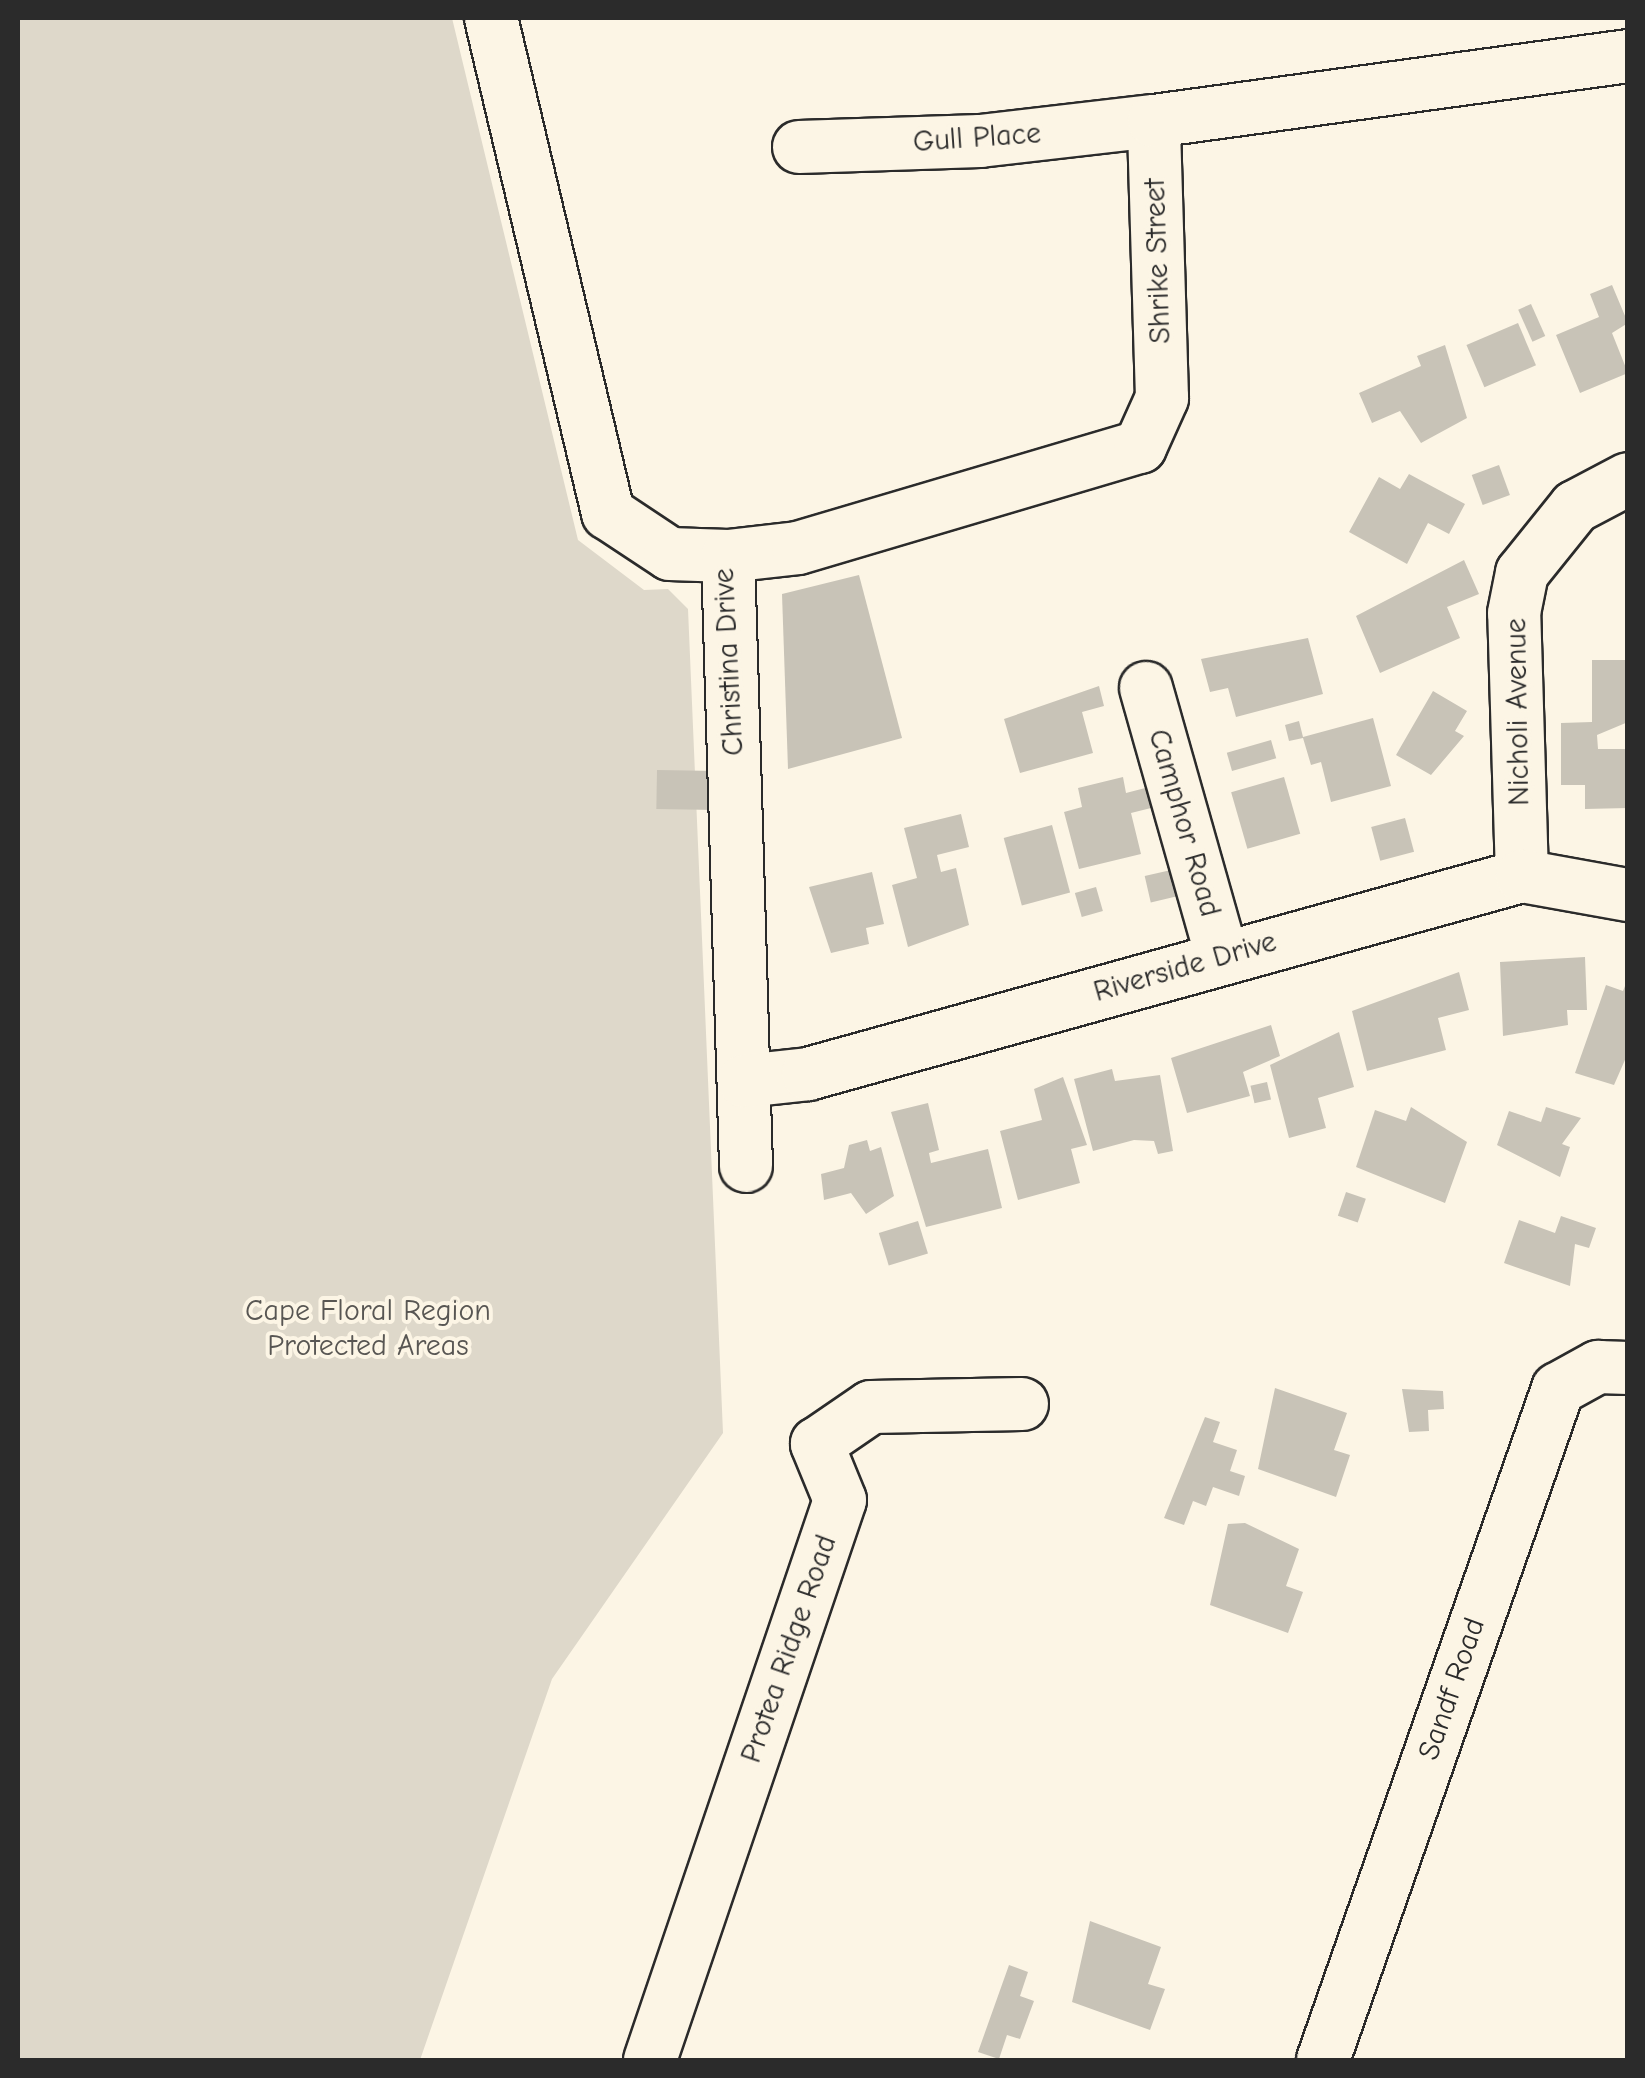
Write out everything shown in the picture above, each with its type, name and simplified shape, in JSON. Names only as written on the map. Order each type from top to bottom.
[{"type":"street","name":"Christina Drive","points":[[490,18],[608,513],[670,554],[728,556],[746,1166]]},
{"type":"street","points":[[1154,120],[1628,56]]},
{"type":"street","name":"Shrike Street","points":[[728,556],[798,548],[1140,447],[1162,398],[1154,120]]},
{"type":"street","name":"Gull Place","points":[[799,147],[980,141],[1154,120]]},
{"type":"street","name":"Nicholi Avenue","points":[[1522,876],[1514,613],[1522,573],[1575,507],[1628,479]]},
{"type":"street","name":"Camphor Road","points":[[1146,688],[1222,957]]},
{"type":"street","name":"Riverside Drive","points":[[744,1081],[808,1074],[1522,876],[1628,894]]},
{"type":"street","name":"Sandf Road","points":[[1324,2060],[1558,1389],[1598,1367],[1628,1368]]},
{"type":"street","name":"Protea Ridge Road","points":[[650,2060],[840,1500],[817,1444],[870,1407],[1022,1404]]},
{"type":"green space","name":"Cape Floral Region Protected Areas","points":[[18,18],[452,18],[578,540],[644,590],[668,589],[688,609],[723,1433],[552,1679],[420,2060],[18,2060]]},
{"type":"building","points":[[1612,285],[1628,323],[1612,333],[1628,373],[1580,393],[1556,335],[1599,317],[1590,294]]},
{"type":"building","points":[[1531,304],[1545,336],[1532,342],[1518,310]]},
{"type":"building","points":[[1518,323],[1536,365],[1484,387],[1466,345]]},
{"type":"building","points":[[1445,345],[1467,418],[1421,443],[1400,411],[1372,423],[1359,393],[1421,366],[1417,356]]},
{"type":"building","points":[[1499,465],[1510,495],[1483,505],[1472,475]]},
{"type":"building","points":[[1409,474],[1465,504],[1449,534],[1428,523],[1407,564],[1349,532],[1379,477],[1400,489]]},
{"type":"building","points":[[1464,560],[1479,594],[1447,607],[1460,638],[1380,673],[1356,616]]},
{"type":"building","points":[[859,575],[902,738],[788,769],[782,594]]},
{"type":"building","points":[[1308,638],[1323,694],[1236,717],[1228,688],[1210,692],[1201,659]]},
{"type":"building","points":[[1592,660],[1628,660],[1628,722],[1597,735],[1598,749],[1628,749],[1628,808],[1585,809],[1585,785],[1561,785],[1561,723],[1592,722]]},
{"type":"building","points":[[1099,686],[1104,706],[1082,712],[1093,753],[1020,773],[1004,719]]},
{"type":"building","points":[[1433,691],[1467,711],[1455,731],[1464,736],[1431,775],[1396,755]]},
{"type":"building","points":[[1373,718],[1391,786],[1331,802],[1321,762],[1311,765],[1303,738],[1289,741],[1285,725],[1299,721],[1303,737]]},
{"type":"building","points":[[1271,740],[1276,758],[1232,771],[1227,753]]},
{"type":"building","points":[[657,770],[717,771],[716,810],[656,809]]},
{"type":"building","points":[[1123,777],[1126,793],[1153,786],[1159,806],[1131,813],[1141,854],[1079,869],[1064,812],[1082,807],[1078,788]]},
{"type":"building","points":[[1284,777],[1300,834],[1247,849],[1231,792]]},
{"type":"building","points":[[961,814],[969,847],[937,855],[941,872],[956,868],[969,925],[908,947],[892,885],[917,878],[904,828]]},
{"type":"building","points":[[1405,818],[1414,852],[1380,861],[1371,827]]},
{"type":"building","points":[[1052,825],[1070,893],[1022,906],[1004,838]]},
{"type":"building","points":[[1171,870],[1177,896],[1151,902],[1145,876]]},
{"type":"building","points":[[872,872],[884,924],[866,928],[869,944],[831,953],[809,887]]},
{"type":"building","points":[[1096,887],[1103,911],[1082,917],[1075,893]]},
{"type":"building","points":[[1585,957],[1587,1010],[1567,1010],[1568,1025],[1503,1036],[1500,962]]},
{"type":"building","points":[[1459,972],[1469,1010],[1438,1018],[1446,1050],[1367,1071],[1352,1011]]},
{"type":"building","points":[[1627,981],[1628,1053],[1614,1085],[1575,1073],[1606,985],[1623,991]]},
{"type":"building","points":[[1271,1025],[1280,1056],[1243,1072],[1250,1096],[1187,1113],[1171,1058]]},
{"type":"building","points":[[1339,1032],[1354,1087],[1318,1098],[1326,1128],[1289,1138],[1270,1065]]},
{"type":"building","points":[[1112,1069],[1115,1081],[1160,1075],[1173,1151],[1158,1154],[1154,1141],[1134,1140],[1093,1151],[1074,1079]]},
{"type":"building","points":[[1063,1077],[1087,1145],[1071,1149],[1080,1183],[1018,1200],[1000,1131],[1042,1120],[1034,1089]]},
{"type":"building","points":[[1267,1082],[1271,1100],[1254,1103],[1250,1086]]},
{"type":"building","points":[[928,1103],[939,1150],[929,1153],[931,1163],[988,1149],[1002,1208],[926,1227],[891,1112]]},
{"type":"building","points":[[1411,1107],[1467,1142],[1445,1203],[1356,1167],[1375,1110],[1406,1121]]},
{"type":"building","points":[[1546,1107],[1581,1118],[1562,1144],[1570,1147],[1560,1177],[1497,1145],[1509,1111],[1541,1122]]},
{"type":"building","points":[[867,1140],[870,1151],[881,1147],[894,1196],[866,1214],[851,1193],[824,1200],[821,1174],[844,1168],[849,1145]]},
{"type":"building","points":[[1346,1192],[1366,1199],[1358,1222],[1338,1216]]},
{"type":"building","points":[[1561,1216],[1596,1228],[1589,1248],[1575,1244],[1570,1286],[1504,1263],[1519,1220],[1555,1233]]},
{"type":"building","points":[[918,1221],[928,1254],[889,1266],[879,1233]]},
{"type":"building","points":[[1275,1388],[1347,1413],[1334,1450],[1350,1455],[1336,1497],[1258,1469]]},
{"type":"building","points":[[1402,1389],[1443,1391],[1444,1409],[1428,1410],[1429,1431],[1409,1432]]},
{"type":"building","points":[[1205,1417],[1220,1422],[1213,1442],[1237,1450],[1230,1471],[1245,1476],[1239,1496],[1213,1487],[1206,1506],[1193,1501],[1184,1525],[1164,1518]]},
{"type":"building","points":[[1245,1523],[1299,1549],[1286,1586],[1303,1592],[1288,1633],[1210,1605],[1228,1524]]},
{"type":"building","points":[[1090,1921],[1161,1947],[1148,1984],[1165,1989],[1150,2030],[1072,2002]]},
{"type":"building","points":[[1009,1965],[1028,1972],[1020,1996],[1034,2001],[1020,2039],[1007,2035],[999,2059],[978,2052]]}]
